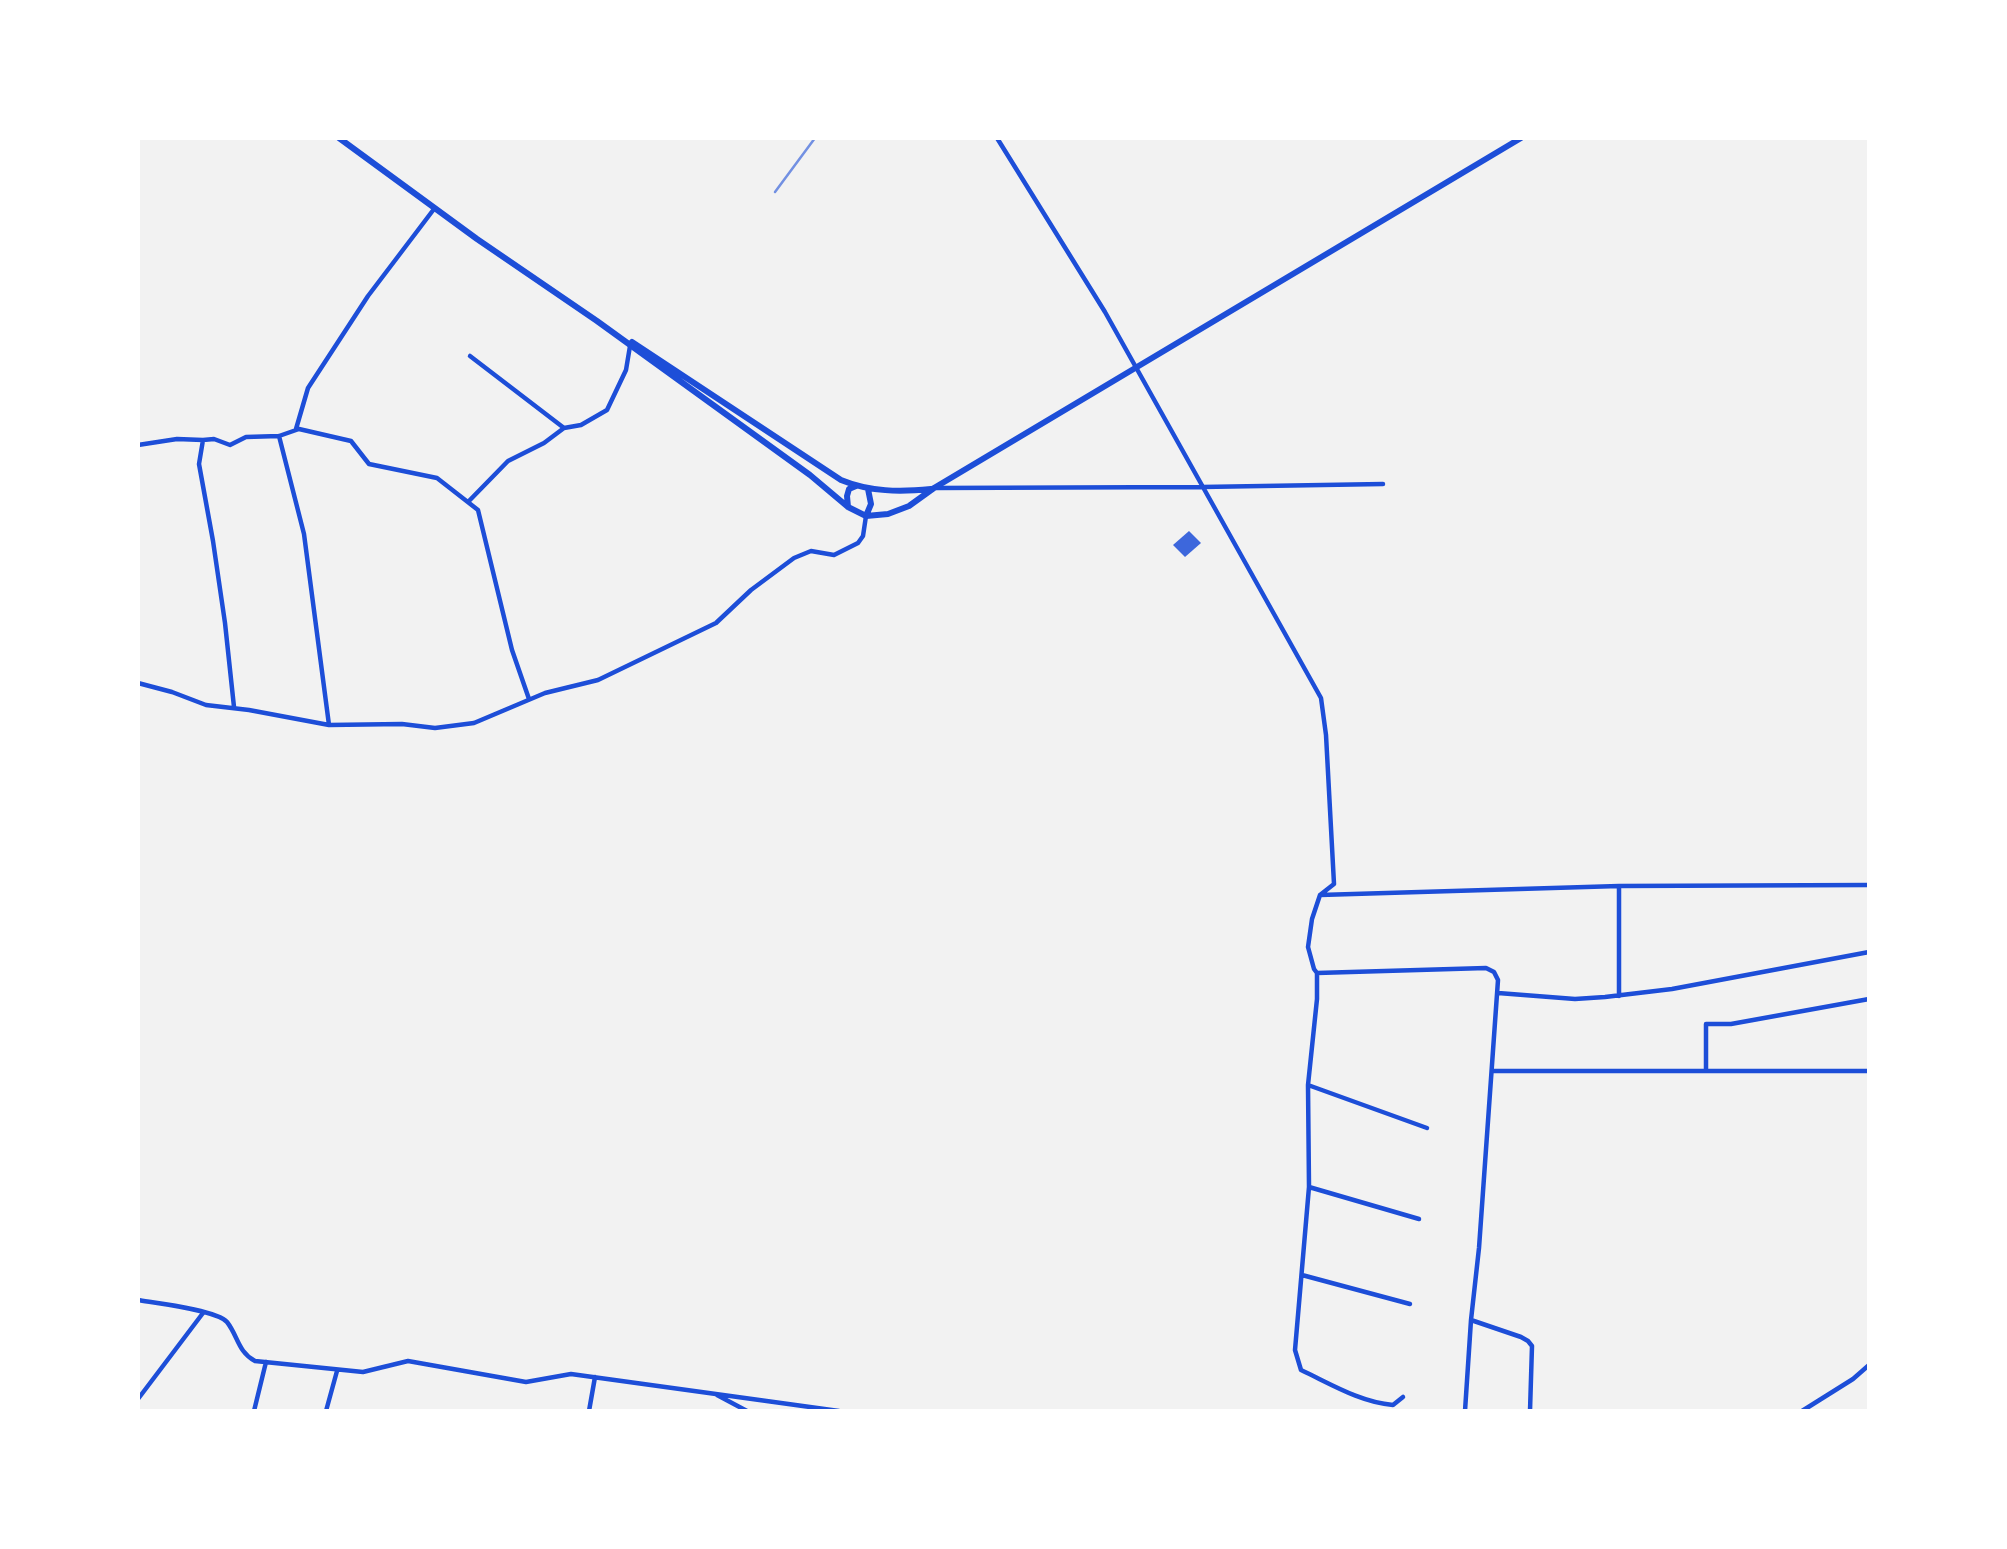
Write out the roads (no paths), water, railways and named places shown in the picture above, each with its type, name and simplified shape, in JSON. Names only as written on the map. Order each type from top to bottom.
[{"type":"main road","points":[[339,138],[434,209],[597,321],[841,480],[868,489],[908,491],[934,488]]},
{"type":"main road","points":[[597,321],[810,475],[848,507],[866,516],[888,514],[909,506],[934,488],[1521,138]]},
{"type":"main road","points":[[848,507],[849,489],[856,486]]},
{"type":"main road","points":[[866,516],[871,504],[868,489]]},
{"type":"street","points":[[997,138],[1105,312],[1321,698],[1326,735],[1334,884],[1320,895],[1312,919],[1308,947],[1317,973],[1317,999],[1308,1085],[1309,1187],[1296,1350],[1301,1370],[1360,1398],[1378,1404],[1393,1405],[1403,1397]]},
{"type":"street","points":[[1501,138],[1507,147]]},
{"type":"street","points":[[296,430],[308,388],[368,296],[434,209]]},
{"type":"street","points":[[468,502],[508,461],[544,443],[564,428],[581,425],[607,410],[625,370],[630,346]]},
{"type":"street","points":[[470,356],[564,428]]},
{"type":"street","points":[[138,445],[177,439],[214,439],[230,445],[246,437],[279,436],[299,429],[351,441],[369,464],[437,478],[478,510],[512,650],[529,699]]},
{"type":"street","points":[[279,436],[304,534],[328,725]]},
{"type":"street","points":[[203,440],[199,464],[226,623],[234,707]]},
{"type":"street","points":[[934,488],[1202,488],[1384,484]]},
{"type":"street","points":[[138,683],[206,705],[234,707],[328,725],[402,724],[435,728],[474,723],[545,692],[598,680],[716,623],[751,590],[794,558],[811,551],[834,555],[858,543],[863,536],[866,516]]},
{"type":"street","points":[[1320,895],[1619,886],[1869,885]]},
{"type":"street","points":[[1619,886],[1619,996]]},
{"type":"street","points":[[1498,993],[1575,999],[1619,996],[1672,989],[1869,952]]},
{"type":"street","points":[[1317,973],[1486,968],[1494,972],[1498,981],[1465,1411]]},
{"type":"street","points":[[1706,1071],[1706,1024],[1731,1024],[1869,999]]},
{"type":"street","points":[[1492,1071],[1869,1071]]},
{"type":"street","points":[[1308,1085],[1427,1128]]},
{"type":"street","points":[[1309,1187],[1419,1219]]},
{"type":"street","points":[[1302,1275],[1410,1304]]},
{"type":"street","points":[[138,1300],[215,1314],[226,1321],[246,1356],[255,1361],[363,1372],[408,1361],[526,1382],[571,1374],[839,1411]]},
{"type":"street","points":[[138,1399],[204,1312]]},
{"type":"street","points":[[1471,1320],[1521,1337],[1532,1346],[1530,1411]]},
{"type":"street","points":[[254,1411],[266,1362]]},
{"type":"street","points":[[1802,1411],[1853,1379],[1869,1365]]},
{"type":"street","points":[[326,1411],[337,1371]]},
{"type":"street","points":[[589,1411],[595,1377]]},
{"type":"street","points":[[713,1394],[747,1411]]},
{"type":"railway","points":[[775,192],[815,138]]}]
